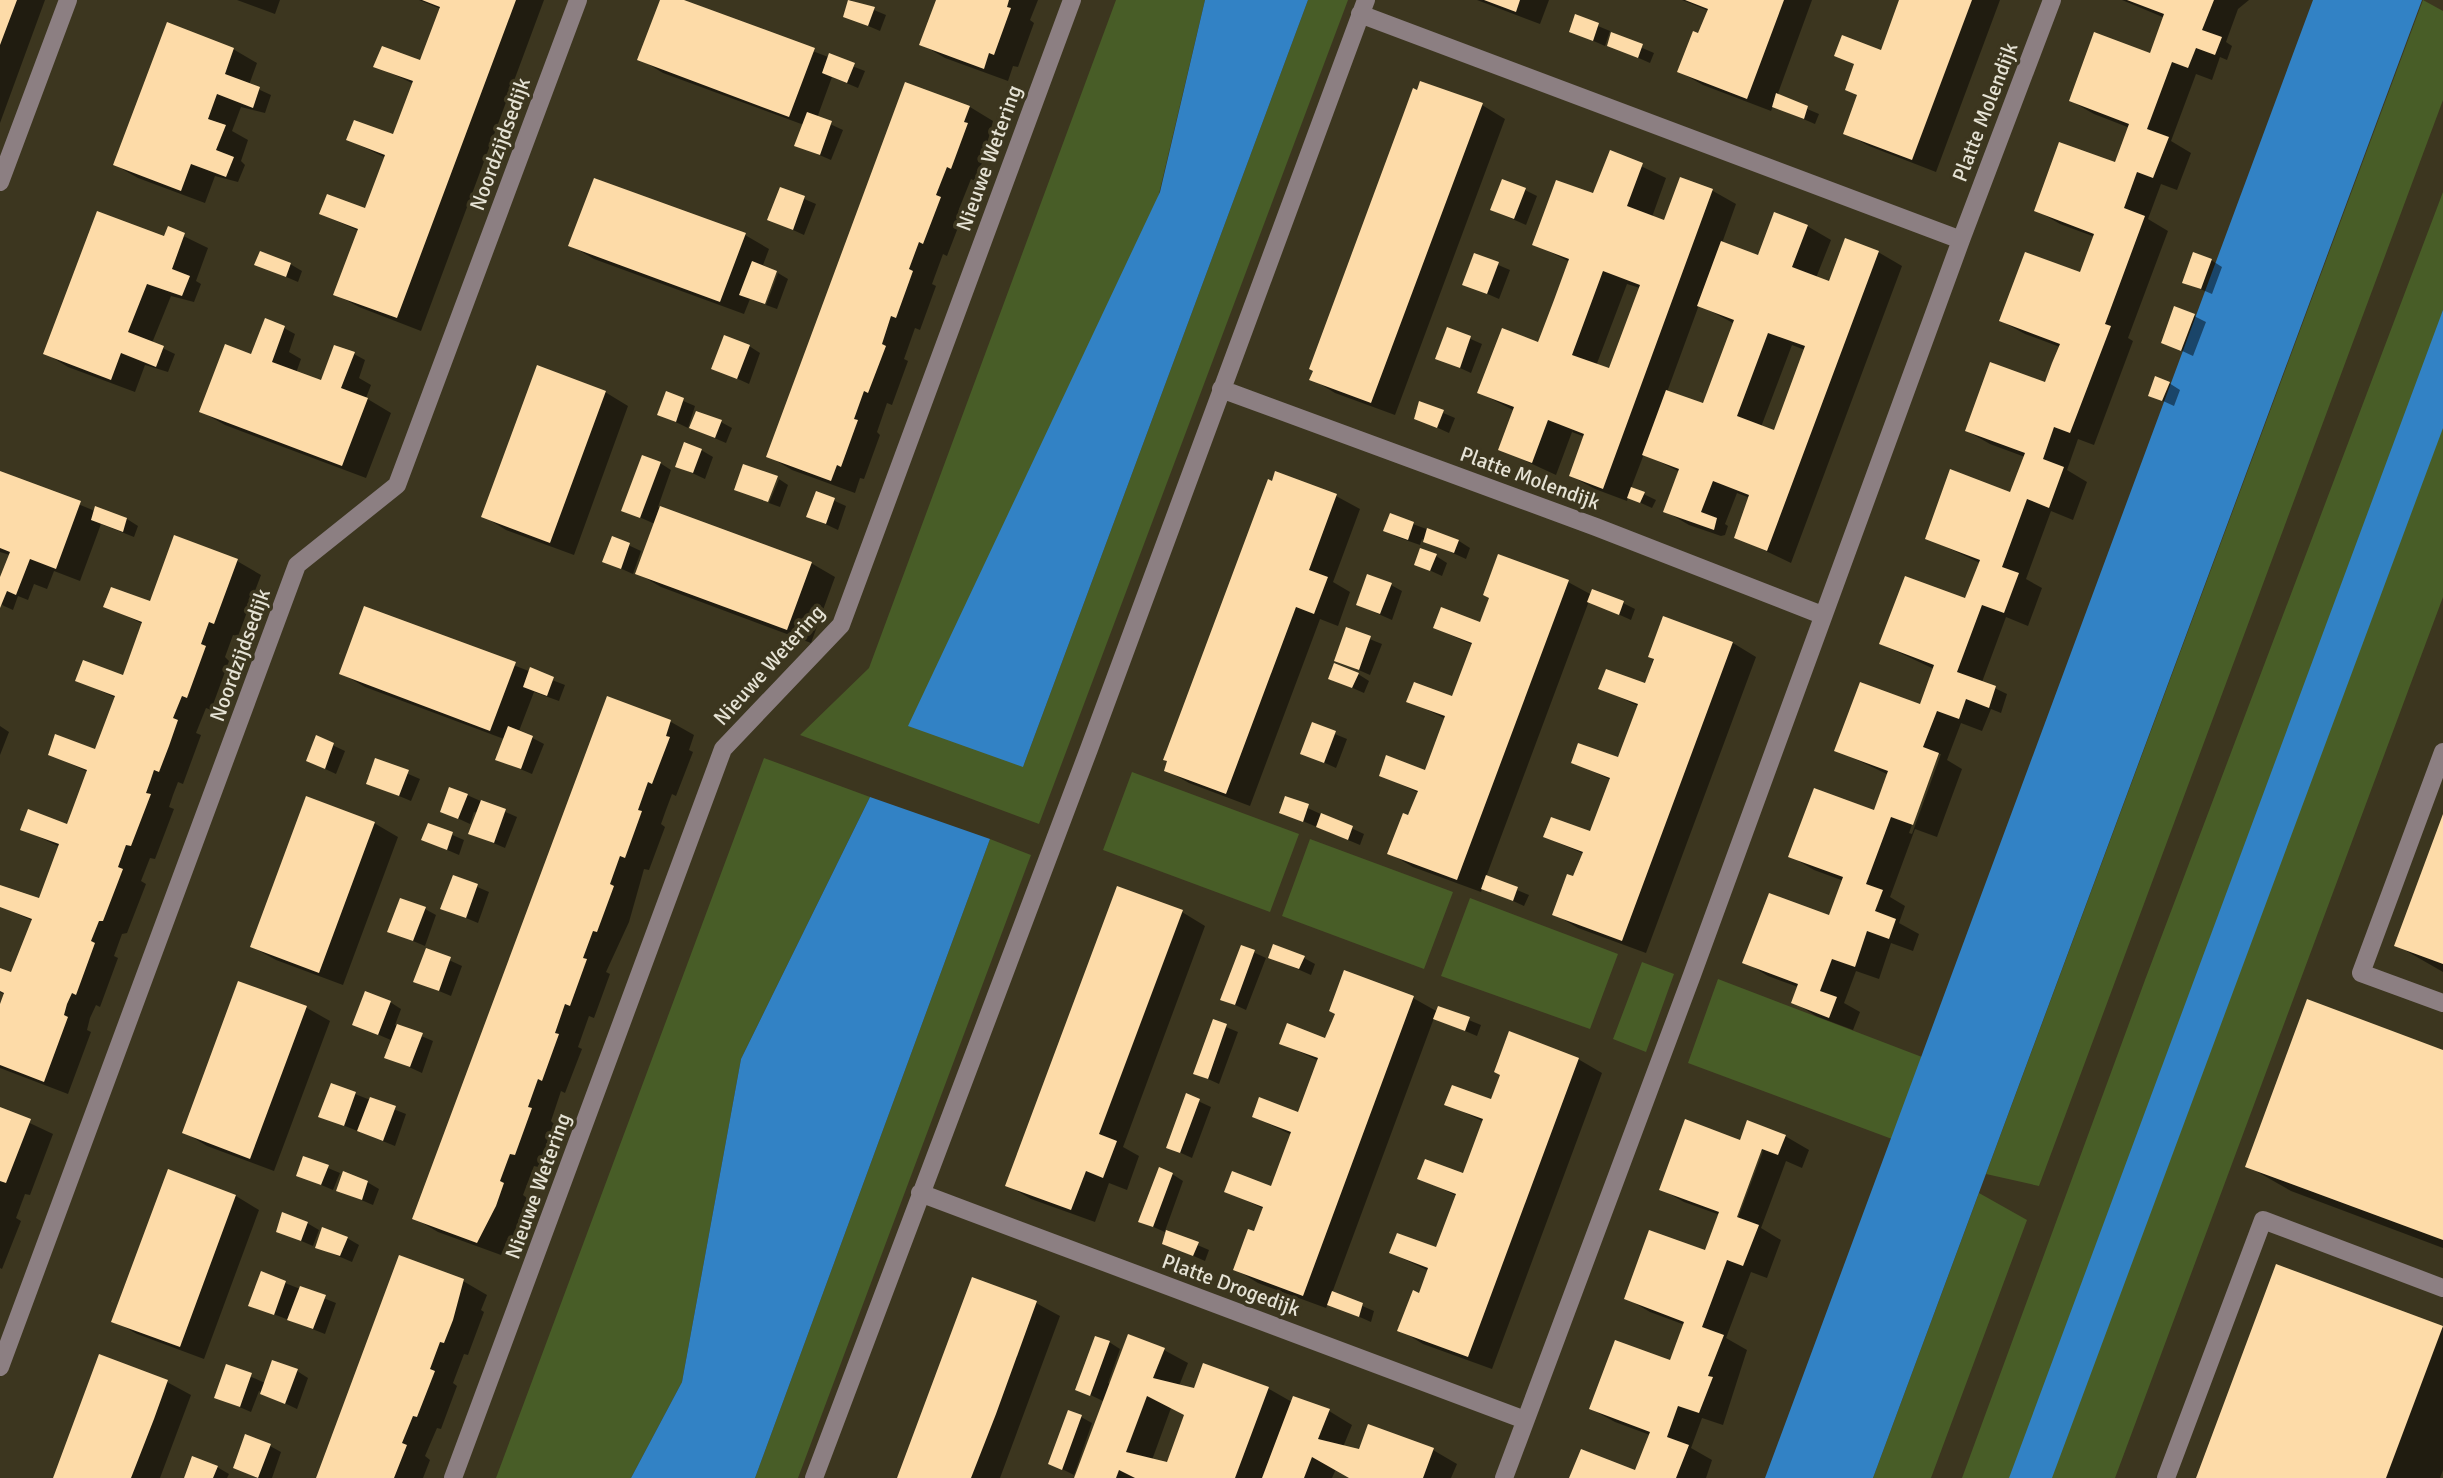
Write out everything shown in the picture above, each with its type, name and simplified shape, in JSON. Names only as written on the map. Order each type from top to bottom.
[{"type":"street","points":[[0,182],[68,0]]},
{"type":"street","name":"Noordzijdsedijk","points":[[0,1367],[298,565],[397,485],[578,0]]},
{"type":"street","name":"Nieuwe Wetering","points":[[453,1478],[723,749],[841,625],[1072,0]]},
{"type":"street","name":"Platte Molendijk","points":[[1525,1420],[2052,0]]},
{"type":"street","points":[[814,1478],[1363,7],[1961,240]]},
{"type":"street","name":"Platte Molendijk","points":[[1221,389],[1597,527],[1822,615]]},
{"type":"street","points":[[2443,752],[2361,973],[2443,1003]]},
{"type":"street","name":"Platte Drogedijk","points":[[920,1193],[1525,1420]]},
{"type":"street","points":[[2166,1478],[2263,1220],[2443,1288]]},
{"type":"street","points":[[1504,1478],[1525,1420]]},
{"type":"green space","points":[[1116,0],[1205,0],[1023,767],[1308,0],[1348,0],[1039,824],[800,735],[869,668]]},
{"type":"green space","points":[[2423,0],[2443,11],[2443,100],[2039,1186],[1986,1174]]},
{"type":"green space","points":[[2443,192],[2443,597],[2115,1478],[1962,1478],[2145,980]]},
{"type":"green space","points":[[764,758],[870,797],[741,1059],[682,1382],[631,1478],[496,1478]]},
{"type":"green space","points":[[1132,772],[1299,834],[1270,912],[1103,850]]},
{"type":"green space","points":[[990,839],[1031,855],[798,1478],[755,1478]]},
{"type":"green space","points":[[1310,839],[1453,892],[1424,969],[1282,916]]},
{"type":"green space","points":[[1470,898],[1618,954],[1590,1029],[1441,976]]},
{"type":"green space","points":[[1642,962],[1674,974],[1646,1052],[1613,1039]]},
{"type":"green space","points":[[1718,979],[1922,1057],[1892,1139],[1688,1063]]},
{"type":"green space","points":[[1979,1193],[2027,1220],[1931,1478],[1873,1478]]},
{"type":"water","points":[[1205,0],[1308,0],[1023,767],[908,726],[1160,192]]},
{"type":"water","points":[[2313,0],[2422,0],[1873,1478],[1765,1478]]},
{"type":"water","points":[[2443,310],[2443,428],[2052,1478],[2009,1478]]},
{"type":"water","points":[[870,797],[990,839],[755,1478],[631,1478],[682,1382],[741,1059]]},
{"type":"building","points":[[0,0],[17,0],[0,45]]},
{"type":"building","points":[[422,0],[516,0],[397,318],[333,295],[358,229],[319,214],[327,194],[365,208],[385,155],[346,140],[354,120],[393,134],[413,81],[373,67],[382,46],[420,60],[440,7]]},
{"type":"building","points":[[660,0],[684,0],[815,48],[789,117],[637,60]]},
{"type":"building","points":[[848,0],[875,7],[868,26],[843,17]]},
{"type":"building","points":[[936,0],[1009,0],[1007,7],[1011,8],[994,55],[989,53],[984,69],[919,45]]},
{"type":"building","points":[[1484,0],[1520,0],[1516,12]]},
{"type":"building","points":[[1685,0],[1784,0],[1747,99],[1677,72],[1693,31],[1698,33],[1708,9]]},
{"type":"building","points":[[1899,0],[1972,0],[1912,160],[1843,134],[1857,95],[1845,90],[1854,64],[1834,56],[1842,35],[1881,50]]},
{"type":"building","points":[[2127,0],[2214,0],[2202,30],[2222,37],[2215,55],[2196,48],[2188,68],[2172,62],[2147,129],[2169,137],[2153,178],[2137,172],[2124,208],[2145,216],[2105,324],[2111,326],[2070,433],[2054,427],[2043,459],[2064,467],[2049,508],[2027,499],[2002,567],[2019,573],[2004,613],[1982,605],[1957,672],[1996,686],[1989,708],[1966,699],[1959,719],[1937,711],[1923,747],[1939,753],[1913,825],[1891,817],[1866,884],[1883,890],[1875,911],[1896,919],[1889,939],[1867,931],[1855,967],[1832,959],[1820,991],[1837,997],[1829,1018],[1791,1003],[1798,984],[1742,963],[1769,893],[1829,915],[1843,877],[1788,857],[1814,788],[1874,810],[1888,771],[1834,751],[1860,682],[1920,704],[1934,665],[1879,644],[1905,576],[1965,598],[1980,560],[1925,539],[1950,469],[2010,492],[2025,453],[1965,431],[1990,362],[2045,382],[2060,344],[1999,321],[2025,252],[2080,272],[2094,234],[2034,211],[2059,142],[2115,162],[2129,124],[2069,101],[2094,32],[2150,53],[2164,14]]},
{"type":"building","points":[[1575,14],[1599,23],[1593,41],[1569,32]]},
{"type":"building","points":[[167,22],[234,48],[225,74],[260,87],[253,108],[217,94],[208,119],[226,125],[216,150],[234,157],[226,177],[191,164],[181,191],[113,165]]},
{"type":"building","points":[[1611,32],[1643,44],[1638,58],[1607,46]]},
{"type":"building","points":[[829,53],[855,63],[847,83],[822,73]]},
{"type":"building","points":[[1420,81],[1483,103],[1371,403],[1309,380],[1313,371],[1309,369],[1413,88],[1417,90]]},
{"type":"building","points":[[905,82],[970,106],[964,122],[968,123],[951,169],[947,167],[936,195],[941,197],[923,244],[919,242],[909,269],[913,271],[896,318],[891,316],[882,344],[886,346],[868,393],[864,391],[854,419],[858,420],[841,467],[837,465],[831,481],[766,457]]},
{"type":"building","points":[[1776,93],[1808,106],[1804,119],[1772,107]]},
{"type":"building","points":[[807,112],[832,121],[820,155],[794,146]]},
{"type":"building","points":[[1610,150],[1643,163],[1627,206],[1664,220],[1680,177],[1713,189],[1603,489],[1569,476],[1584,434],[1548,420],[1532,463],[1498,450],[1514,407],[1477,393],[1502,328],[1538,342],[1554,300],[1569,259],[1532,245],[1556,180],[1593,193]],"holes":[[[1603,271],[1640,285],[1609,368],[1572,355]]]},
{"type":"building","points":[[594,178],[746,233],[720,302],[568,246]]},
{"type":"building","points":[[1502,179],[1526,188],[1514,219],[1490,210]]},
{"type":"building","points":[[780,187],[805,196],[793,230],[767,220]]},
{"type":"building","points":[[97,211],[164,236],[168,226],[185,233],[172,269],[190,276],[182,296],[147,284],[128,332],[164,346],[156,367],[121,353],[111,380],[43,354]]},
{"type":"building","points":[[1774,212],[1808,225],[1792,267],[1829,281],[1845,238],[1879,251],[1767,551],[1734,538],[1749,495],[1713,481],[1701,512],[1717,518],[1714,530],[1663,512],[1679,469],[1642,455],[1666,390],[1703,403],[1734,320],[1697,306],[1721,241],[1758,255]],"holes":[[[1768,333],[1805,346],[1774,430],[1737,416]]]},
{"type":"building","points":[[260,251],[291,263],[286,277],[254,265]]},
{"type":"building","points":[[2193,252],[2212,259],[2201,289],[2182,283]]},
{"type":"building","points":[[1474,253],[1499,262],[1487,294],[1462,285]]},
{"type":"building","points":[[752,261],[777,271],[765,304],[739,295]]},
{"type":"building","points":[[2174,306],[2195,314],[2181,351],[2161,343]]},
{"type":"building","points":[[265,318],[285,326],[272,362],[321,380],[334,345],[355,352],[341,388],[368,398],[342,466],[199,412],[225,344],[251,354]]},
{"type":"building","points":[[1447,327],[1471,336],[1460,368],[1435,359]]},
{"type":"building","points":[[724,335],[750,345],[737,379],[711,369]]},
{"type":"building","points":[[537,365],[606,391],[550,543],[481,517]]},
{"type":"building","points":[[2155,376],[2170,382],[2162,401],[2148,396]]},
{"type":"building","points":[[666,391],[684,398],[676,422],[657,415]]},
{"type":"building","points":[[1419,401],[1444,410],[1437,428],[1414,419]]},
{"type":"building","points":[[696,411],[722,420],[715,438],[689,428]]},
{"type":"building","points":[[684,442],[702,449],[693,473],[675,467]]},
{"type":"building","points":[[642,455],[661,462],[640,518],[621,511]]},
{"type":"building","points":[[743,464],[778,476],[768,502],[734,490]]},
{"type":"building","points":[[0,471],[81,501],[56,569],[30,559],[16,595],[7,591],[0,608],[0,577],[10,552],[0,548]]},
{"type":"building","points":[[1275,471],[1337,494],[1309,570],[1328,577],[1314,614],[1296,607],[1226,794],[1164,771],[1167,761],[1163,760],[1268,479],[1272,481]]},
{"type":"building","points":[[1631,487],[1645,492],[1640,503],[1627,498]]},
{"type":"building","points":[[816,491],[835,498],[826,524],[806,517]]},
{"type":"building","points":[[95,506],[127,518],[123,532],[91,520]]},
{"type":"building","points":[[660,506],[812,562],[787,630],[635,574]]},
{"type":"building","points":[[1390,513],[1414,522],[1408,540],[1383,531]]},
{"type":"building","points":[[1427,528],[1459,540],[1454,553],[1423,542]]},
{"type":"building","points":[[174,535],[238,559],[214,624],[209,622],[201,644],[206,646],[187,698],[182,696],[173,718],[178,720],[169,746],[159,772],[154,770],[146,793],[151,794],[131,846],[126,845],[118,867],[123,869],[103,921],[99,921],[91,941],[95,943],[76,995],[72,993],[67,1004],[64,1015],[68,1017],[44,1082],[0,1065],[0,1004],[4,993],[0,991],[0,968],[11,972],[32,919],[0,907],[0,885],[39,898],[59,844],[20,830],[28,809],[67,824],[87,770],[48,755],[55,734],[95,749],[115,696],[75,681],[83,660],[123,675],[142,622],[103,607],[111,587],[150,601]]},
{"type":"building","points":[[612,536],[630,543],[621,569],[602,562]]},
{"type":"building","points":[[1420,548],[1437,554],[1430,571],[1414,565]]},
{"type":"building","points":[[1498,554],[1569,580],[1457,880],[1387,854],[1403,813],[1408,815],[1418,791],[1379,776],[1386,755],[1425,770],[1445,716],[1406,702],[1414,682],[1452,696],[1472,643],[1433,628],[1441,607],[1480,622],[1489,598],[1483,595]]},
{"type":"building","points":[[1367,574],[1392,583],[1380,614],[1356,605]]},
{"type":"building","points":[[1592,589],[1624,601],[1619,615],[1587,602]]},
{"type":"building","points":[[364,606],[516,662],[490,731],[339,674]]},
{"type":"building","points":[[1663,616],[1733,642],[1622,941],[1552,915],[1567,874],[1573,876],[1583,852],[1543,837],[1551,817],[1590,831],[1610,778],[1571,763],[1578,743],[1618,757],[1638,704],[1598,689],[1606,669],[1645,683],[1654,659],[1648,657]]},
{"type":"building","points":[[1346,627],[1371,636],[1359,670],[1334,661]]},
{"type":"building","points":[[1334,663],[1359,673],[1352,688],[1328,679]]},
{"type":"building","points":[[530,667],[554,677],[547,696],[523,687]]},
{"type":"building","points":[[607,696],[671,720],[666,736],[670,737],[652,784],[648,782],[638,810],[642,811],[625,858],[620,856],[610,884],[614,886],[597,932],[593,931],[583,958],[587,959],[570,1006],[565,1004],[555,1033],[559,1034],[542,1081],[538,1079],[528,1107],[532,1108],[515,1155],[510,1154],[500,1181],[504,1183],[496,1206],[477,1243],[412,1219]]},
{"type":"building","points":[[1312,722],[1336,731],[1324,763],[1300,754]]},
{"type":"building","points":[[508,726],[533,736],[521,769],[495,760]]},
{"type":"building","points":[[316,735],[334,743],[325,769],[306,761]]},
{"type":"building","points":[[375,758],[409,770],[399,796],[366,784]]},
{"type":"building","points":[[449,787],[468,794],[458,819],[440,812]]},
{"type":"building","points":[[306,796],[375,822],[319,973],[250,947]]},
{"type":"building","points":[[1285,796],[1309,804],[1303,822],[1279,813]]},
{"type":"building","points":[[481,800],[506,809],[494,843],[468,834]]},
{"type":"building","points":[[1321,813],[1353,826],[1348,840],[1316,827]]},
{"type":"building","points":[[2443,814],[2443,964],[2394,946]]},
{"type":"building","points":[[428,823],[453,832],[447,850],[421,840]]},
{"type":"building","points":[[453,875],[478,884],[466,918],[440,909]]},
{"type":"building","points":[[1486,875],[1518,887],[1513,901],[1481,889]]},
{"type":"building","points":[[1117,886],[1183,910],[1099,1134],[1117,1141],[1103,1178],[1086,1171],[1071,1210],[1005,1186]]},
{"type":"building","points":[[400,898],[426,907],[413,941],[387,932]]},
{"type":"building","points":[[1273,944],[1305,956],[1299,969],[1268,958]]},
{"type":"building","points":[[1241,945],[1255,950],[1235,1005],[1220,1000]]},
{"type":"building","points":[[426,948],[451,957],[439,991],[413,982]]},
{"type":"building","points":[[1344,970],[1414,996],[1303,1296],[1233,1270],[1248,1229],[1254,1231],[1263,1207],[1224,1192],[1232,1171],[1271,1186],[1291,1132],[1252,1117],[1259,1097],[1298,1112],[1318,1058],[1279,1044],[1287,1023],[1325,1038],[1335,1014],[1329,1011]]},
{"type":"building","points":[[238,981],[307,1006],[250,1159],[182,1133]]},
{"type":"building","points":[[365,991],[391,1001],[378,1035],[352,1025]]},
{"type":"building","points":[[2307,999],[2443,1050],[2443,1240],[2245,1167]]},
{"type":"building","points":[[1438,1006],[1470,1017],[1465,1031],[1433,1019]]},
{"type":"building","points":[[1213,1019],[1227,1024],[1208,1079],[1193,1074]]},
{"type":"building","points":[[397,1024],[423,1033],[410,1067],[384,1058]]},
{"type":"building","points":[[1509,1031],[1579,1058],[1468,1357],[1397,1331],[1413,1290],[1419,1293],[1428,1268],[1389,1253],[1397,1233],[1436,1247],[1456,1194],[1417,1179],[1425,1159],[1463,1173],[1483,1119],[1444,1105],[1452,1085],[1491,1099],[1500,1075],[1494,1072]]},
{"type":"building","points":[[331,1083],[356,1092],[344,1126],[318,1117]]},
{"type":"building","points":[[1186,1093],[1200,1099],[1180,1153],[1166,1148]]},
{"type":"building","points":[[370,1097],[396,1106],[383,1141],[357,1131]]},
{"type":"building","points":[[0,1107],[31,1119],[6,1183],[0,1181]]},
{"type":"building","points":[[1685,1119],[1740,1140],[1747,1120],[1786,1135],[1778,1155],[1762,1149],[1737,1217],[1759,1225],[1743,1266],[1727,1260],[1702,1327],[1724,1335],[1708,1376],[1713,1377],[1699,1413],[1678,1406],[1667,1437],[1689,1445],[1676,1478],[1569,1478],[1581,1449],[1635,1470],[1650,1432],[1589,1409],[1615,1340],[1670,1360],[1684,1322],[1624,1299],[1649,1230],[1705,1250],[1719,1212],[1659,1190]]},
{"type":"building","points":[[303,1156],[329,1165],[321,1185],[296,1176]]},
{"type":"building","points":[[1159,1167],[1173,1173],[1153,1227],[1138,1222]]},
{"type":"building","points":[[168,1169],[236,1195],[180,1347],[111,1322]]},
{"type":"building","points":[[343,1171],[368,1181],[362,1200],[336,1191]]},
{"type":"building","points":[[282,1212],[308,1222],[301,1241],[276,1232]]},
{"type":"building","points":[[322,1227],[348,1237],[340,1256],[315,1248]]},
{"type":"building","points":[[1166,1230],[1199,1242],[1193,1256],[1162,1244]]},
{"type":"building","points":[[399,1255],[464,1279],[453,1320],[444,1343],[440,1342],[430,1369],[435,1371],[417,1417],[413,1416],[402,1443],[407,1445],[394,1478],[316,1478]]},
{"type":"building","points":[[2276,1264],[2443,1326],[2386,1478],[2196,1478]]},
{"type":"building","points":[[261,1271],[286,1281],[274,1315],[248,1306]]},
{"type":"building","points":[[972,1277],[1037,1301],[996,1414],[971,1478],[897,1478]]},
{"type":"building","points":[[300,1286],[326,1295],[313,1329],[287,1320]]},
{"type":"building","points":[[1332,1291],[1363,1303],[1359,1317],[1327,1305]]},
{"type":"building","points":[[1128,1334],[1165,1348],[1153,1378],[1194,1388],[1203,1363],[1269,1387],[1235,1478],[1135,1478],[1119,1470],[1116,1478],[1074,1478]],"holes":[[[1147,1396],[1184,1415],[1167,1462],[1126,1452]]]},
{"type":"building","points":[[1095,1336],[1110,1341],[1090,1396],[1075,1390]]},
{"type":"building","points":[[99,1354],[168,1380],[154,1419],[131,1478],[53,1478]]},
{"type":"building","points":[[272,1360],[298,1369],[285,1404],[260,1394]]},
{"type":"building","points":[[226,1364],[252,1373],[240,1407],[214,1398]]},
{"type":"building","points":[[1293,1396],[1330,1409],[1318,1439],[1359,1449],[1368,1424],[1434,1448],[1423,1478],[1349,1478],[1312,1457],[1304,1478],[1262,1478]]},
{"type":"building","points":[[1068,1410],[1082,1415],[1062,1470],[1048,1464]]},
{"type":"building","points":[[245,1434],[271,1444],[258,1478],[233,1468]]},
{"type":"building","points":[[192,1456],[218,1466],[213,1478],[184,1478]]}]
